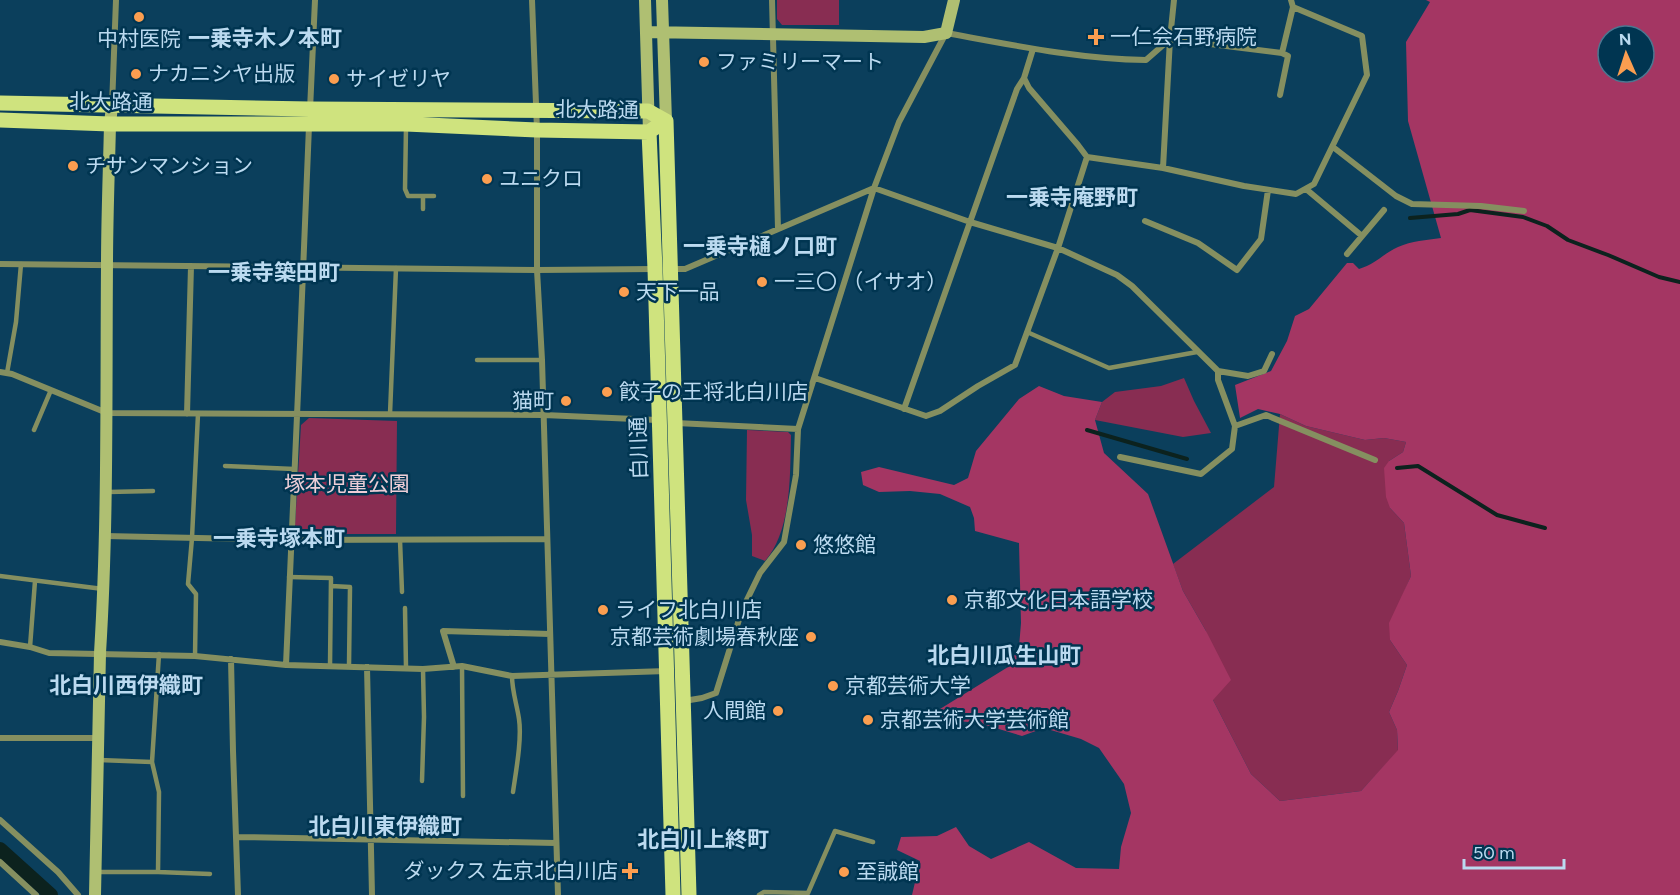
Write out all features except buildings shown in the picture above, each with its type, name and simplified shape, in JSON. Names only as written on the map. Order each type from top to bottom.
[{"type":"main road","name":"北大路通","points":[[0,103],[112,106],[310,116],[406,124],[537,130],[649,132],[666,121],[648,111],[310,116],[110,124],[0,120]]},
{"type":"main road","name":"白川通","points":[[666,121],[672,269],[667,421],[667,671],[676,701],[689,895]]},
{"type":"main road","name":"白川通","points":[[649,132],[655,269],[683,672],[676,701],[673,895]]},
{"type":"street","points":[[96,895],[107,413],[110,124],[116,0]]},
{"type":"street","points":[[286,665],[315,0]]},
{"type":"street","points":[[532,0],[537,130],[537,270],[542,360],[558,895]]},
{"type":"street","name":"白川通","points":[[645,0],[649,132]]},
{"type":"street","name":"白川通","points":[[662,0],[666,121]]},
{"type":"street","points":[[772,0],[778,229]]},
{"type":"street","points":[[676,701],[702,698],[716,693],[742,610],[760,573],[784,542],[796,475],[798,429],[874,188],[899,122],[946,33],[954,0]]},
{"type":"street","points":[[1163,168],[1174,0]]},
{"type":"street","points":[[1024,78],[1029,88],[1087,157],[1163,168],[1296,194],[1314,184],[1367,75],[1362,36],[1292,4],[1282,53]]},
{"type":"street","points":[[646,32],[924,37],[946,33],[1033,49],[1124,60],[1146,60],[1170,39],[1282,53],[1288,56],[1280,95]]},
{"type":"street","points":[[904,408],[1033,49]]},
{"type":"street","points":[[1333,147],[1396,196],[1412,204],[1463,204],[1524,211]]},
{"type":"street","points":[[815,378],[926,416],[940,411],[1015,365],[1058,248],[1087,157]]},
{"type":"street","points":[[0,264],[537,270],[685,269],[874,188],[970,222],[1058,248],[1117,275],[1132,286],[1218,371],[1248,376],[1264,371],[1272,354]]},
{"type":"street","points":[[1306,189],[1362,236]]},
{"type":"street","points":[[1145,221],[1198,243],[1237,270],[1261,239],[1268,190]]},
{"type":"street","points":[[1347,254],[1384,210]]},
{"type":"street","points":[[187,414],[191,266]]},
{"type":"street","points":[[1120,457],[1201,474],[1232,450],[1235,426],[1218,380],[1218,371]]},
{"type":"street","points":[[3,373],[12,374],[107,413],[543,415],[648,418],[798,429]]},
{"type":"street","points":[[1235,426],[1266,414],[1375,460]]},
{"type":"street","points":[[104,536],[291,540],[547,539]]},
{"type":"street","points":[[454,667],[443,631],[550,634]]},
{"type":"street","points":[[0,642],[49,653],[159,654],[286,665],[423,669],[462,666],[512,676],[683,672]]},
{"type":"street","points":[[231,659],[238,895]]},
{"type":"street","points":[[367,667],[372,895]]},
{"type":"street","points":[[0,738],[99,738]]},
{"type":"street","points":[[0,820],[58,872],[78,895]]},
{"type":"street","points":[[237,837],[556,843]]},
{"type":"street","points":[[0,862],[36,895]]},
{"type":"lane","points":[[406,124],[405,189],[408,196],[434,196]]},
{"type":"lane","points":[[423,196],[423,209]]},
{"type":"lane","points":[[3,373],[16,322],[21,264]]},
{"type":"lane","points":[[390,414],[396,268]]},
{"type":"lane","points":[[1027,332],[1109,368],[1197,352]]},
{"type":"lane","points":[[477,360],[542,360]]},
{"type":"lane","points":[[34,430],[51,390]]},
{"type":"lane","points":[[195,656],[196,594],[188,584],[198,414]]},
{"type":"lane","points":[[225,466],[294,469]]},
{"type":"lane","points":[[105,492],[153,491]]},
{"type":"lane","points":[[400,540],[402,592]]},
{"type":"lane","points":[[0,576],[103,589]]},
{"type":"lane","points":[[289,577],[331,578],[330,666]]},
{"type":"lane","points":[[30,647],[35,581]]},
{"type":"lane","points":[[331,586],[350,587],[349,666]]},
{"type":"lane","points":[[405,608],[406,668]]},
{"type":"lane","points":[[158,872],[159,792],[152,762],[159,654]]},
{"type":"lane","points":[[462,666],[463,796]]},
{"type":"lane","points":[[422,781],[423,669]]},
{"type":"lane","points":[[512,676],[520,721],[513,792]]},
{"type":"lane","points":[[99,760],[152,762]]},
{"type":"lane","points":[[759,895],[764,892],[808,893],[835,831],[873,842]]},
{"type":"lane","points":[[96,872],[210,874]]},
{"type":"green space","points":[[777,0],[839,0],[839,25],[782,25],[777,19]]},
{"type":"green space","points":[[1184,378],[1211,433],[1183,437],[1095,420],[1102,402],[1115,392],[1161,386]]},
{"type":"green space","points":[[1280,414],[1306,426],[1365,440],[1384,438],[1406,442],[1403,452],[1389,461],[1390,508],[1404,523],[1411,576],[1402,597],[1390,640],[1407,665],[1389,712],[1397,730],[1398,751],[1361,791],[1280,801],[1251,774],[1213,700],[1206,631],[1183,591],[1173,564],[1274,487]]},
{"type":"green space","name":"塚本児童公園","points":[[309,418],[397,421],[396,534],[303,534],[295,525],[301,425]]},
{"type":"green space","points":[[747,430],[788,432],[791,435],[785,518],[774,548],[765,561],[752,556],[752,535],[746,500]]},
{"type":"shaded area","points":[[1426,0],[1680,0],[1680,895],[912,895],[920,861],[897,850],[901,837],[937,836],[956,827],[969,846],[991,859],[1029,842],[1076,868],[1119,869],[1121,847],[1131,813],[1124,784],[1099,748],[1081,739],[1044,728],[1022,736],[979,723],[935,719],[940,709],[1008,667],[1019,647],[1021,623],[1019,543],[975,531],[970,507],[940,494],[910,491],[879,492],[863,485],[861,472],[879,467],[954,485],[968,478],[976,451],[1019,399],[1039,386],[1064,396],[1102,402],[1095,420],[1104,453],[1148,494],[1183,591],[1231,680],[1213,700],[1251,774],[1280,801],[1361,791],[1398,750],[1397,730],[1389,712],[1407,665],[1390,640],[1389,623],[1411,576],[1404,523],[1390,508],[1386,497],[1384,468],[1389,461],[1403,452],[1406,442],[1384,438],[1365,440],[1306,426],[1280,414],[1258,409],[1240,418],[1235,385],[1271,371],[1287,341],[1295,316],[1309,309],[1347,263],[1353,263],[1359,269],[1403,245],[1441,238],[1408,121],[1406,42],[1430,2]]},
{"type":"waterway","points":[[1410,218],[1458,214],[1470,210],[1523,217],[1547,226],[1568,240],[1659,277],[1680,282]]},
{"type":"waterway","points":[[1087,430],[1187,459]]},
{"type":"waterway","points":[[1397,468],[1418,466],[1497,515],[1545,528]]},
{"type":"waterway","points":[[0,849],[51,895]]},
{"type":"place","name":"中村医院","points":[[139,17]]},
{"type":"place","name":"一仁会石野病院","points":[[1096,37]]},
{"type":"place","name":"ファミリーマート","points":[[704,62]]},
{"type":"place","name":"ナカニシヤ出版","points":[[136,74]]},
{"type":"place","name":"サイゼリヤ","points":[[334,79]]},
{"type":"place","name":"チサンマンション","points":[[73,166]]},
{"type":"place","name":"ユニクロ","points":[[487,179]]},
{"type":"place","name":"一三〇 （イサオ）","points":[[762,282]]},
{"type":"place","name":"天下一品","points":[[624,292]]},
{"type":"place","name":"餃子の王将北白川店","points":[[607,392]]},
{"type":"place","name":"猫町","points":[[566,401]]},
{"type":"place","name":"悠悠館","points":[[801,545]]},
{"type":"place","name":"京都文化日本語学校","points":[[952,600]]},
{"type":"place","name":"ライフ北白川店","points":[[603,610]]},
{"type":"place","name":"京都芸術劇場春秋座","points":[[811,637]]},
{"type":"place","name":"京都芸術大学","points":[[833,686]]},
{"type":"place","name":"人間館","points":[[778,711]]},
{"type":"place","name":"京都芸術大学芸術館","points":[[868,720]]},
{"type":"place","name":"ダックス 左京北白川店","points":[[630,871]]},
{"type":"place","name":"至誠館","points":[[844,872]]},
{"type":"district","name":"一乗寺木ノ本町","points":[[265,38]]},
{"type":"district","name":"一乗寺庵野町","points":[[1072,197]]},
{"type":"district","name":"一乗寺樋ノ口町","points":[[760,246]]},
{"type":"district","name":"一乗寺築田町","points":[[274,272]]},
{"type":"district","name":"一乗寺塚本町","points":[[279,538]]},
{"type":"district","name":"北白川瓜生山町","points":[[1004,655]]},
{"type":"district","name":"北白川西伊織町","points":[[126,685]]},
{"type":"district","name":"北白川東伊織町","points":[[385,826]]},
{"type":"district","name":"北白川上終町","points":[[703,839]]}]
